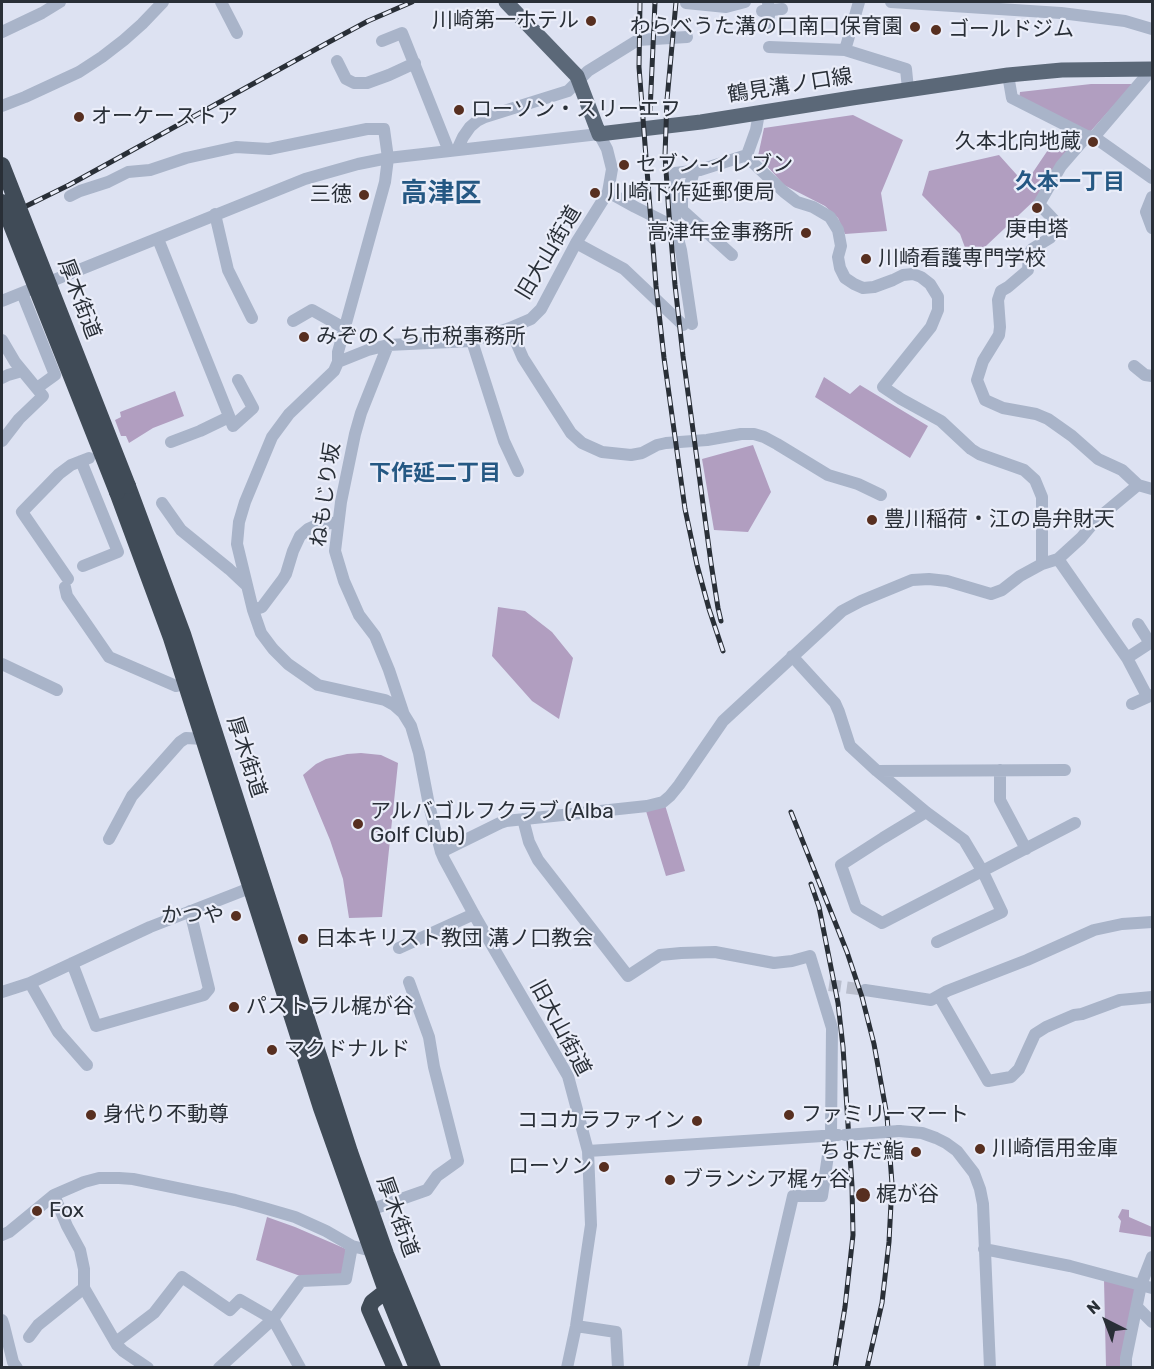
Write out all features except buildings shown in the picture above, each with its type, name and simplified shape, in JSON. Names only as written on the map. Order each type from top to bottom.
[{"type":"highway","name":"厚木街道","points":[[2,165],[123,489],[321,1108],[379,1253],[433,1368]]},
{"type":"highway","name":"厚木街道","points":[[2,202],[183,634],[370,1210],[386,1291],[417,1368]]},
{"type":"highway","points":[[386,1291],[372,1302],[369,1309],[395,1368]]},
{"type":"main road","points":[[506,2],[580,80],[599,134]]},
{"type":"main road","name":"鶴見溝ノ口線","points":[[599,134],[701,122],[1008,75],[1062,70],[1152,69]]},
{"type":"street","points":[[2,32],[60,2]]},
{"type":"street","points":[[2,106],[79,72],[124,40],[163,2]]},
{"type":"street","points":[[221,2],[237,33]]},
{"type":"street","points":[[686,3],[726,7],[745,2]]},
{"type":"street","points":[[845,50],[859,2]]},
{"type":"street","points":[[891,2],[1061,13],[1125,21],[1152,28]]},
{"type":"street","points":[[766,27],[771,7]]},
{"type":"street","points":[[382,41],[402,33],[453,150]]},
{"type":"street","points":[[453,150],[477,121],[568,91],[588,71],[638,40],[687,37]]},
{"type":"street","points":[[769,47],[845,50],[906,69],[908,89]]},
{"type":"street","points":[[338,61],[346,79],[354,83],[367,83],[415,63]]},
{"type":"street","points":[[1152,69],[1061,166],[1042,196],[1039,204],[1054,220],[1056,229],[1050,238],[1032,249],[1029,254],[1028,270],[1001,291],[998,300],[999,335],[982,361],[977,380],[985,400],[1003,408],[1036,414],[1048,419],[1098,459],[1122,470],[1138,485],[1152,489]]},
{"type":"street","points":[[1008,75],[1012,98],[1091,136],[1152,178]]},
{"type":"street","points":[[747,155],[759,113]]},
{"type":"street","points":[[70,196],[128,172],[150,170],[186,158],[236,147],[269,149],[367,129],[384,129],[388,158],[385,182],[344,328],[338,362]]},
{"type":"street","points":[[2,301],[305,179],[358,164],[388,158],[599,134]]},
{"type":"street","name":"旧大山街道","points":[[567,1368],[576,1326],[591,1225],[588,1151],[568,1076],[474,914],[441,852],[419,753],[411,726],[403,713],[386,700],[318,685],[288,664],[273,649],[261,633],[253,610],[237,544],[244,502],[272,436],[289,414],[334,371],[338,362],[388,345],[472,341],[531,319],[541,309],[576,243],[608,192],[612,169],[607,149],[599,134]]},
{"type":"street","points":[[576,243],[624,269],[687,324],[681,250],[675,227],[675,173],[694,171],[747,155]]},
{"type":"street","points":[[747,155],[797,202],[813,207],[830,217],[838,230],[841,246],[838,257],[845,278],[863,288],[874,287],[903,275],[913,274],[930,284],[938,297],[938,310],[931,327],[883,387],[941,421],[970,449],[1024,470],[1035,480],[1042,497],[1042,564]]},
{"type":"street","points":[[694,171],[690,185],[682,193],[682,210],[732,255]]},
{"type":"street","points":[[608,192],[675,227]]},
{"type":"street","points":[[1152,197],[1146,212],[1152,228]]},
{"type":"street","points":[[215,214],[228,270],[252,318]]},
{"type":"street","points":[[158,239],[233,426],[253,408],[238,380]]},
{"type":"street","points":[[22,293],[56,375],[37,388]]},
{"type":"street","points":[[293,321],[312,310],[344,328]]},
{"type":"street","points":[[510,328],[523,358],[571,433],[582,443],[602,452],[631,455],[666,443],[707,440],[741,434],[753,435],[764,437],[828,474],[882,495]]},
{"type":"street","points":[[2,340],[22,371],[43,396],[19,419],[2,441]]},
{"type":"street","points":[[472,341],[504,441],[518,471]]},
{"type":"street","name":"ねもじり坂","points":[[388,345],[355,434],[334,551],[359,615],[375,636],[403,713]]},
{"type":"street","points":[[1134,366],[1145,375],[1152,376]]},
{"type":"street","points":[[2,378],[22,371]]},
{"type":"street","points":[[171,442],[229,417]]},
{"type":"street","points":[[83,566],[118,552],[85,460],[71,465],[59,474],[22,512],[66,583],[67,596],[109,657],[176,686],[185,683]]},
{"type":"street","points":[[441,852],[500,823],[647,806],[663,802],[679,785],[723,721],[842,611],[912,580],[947,581],[991,594],[1002,590],[1020,576],[1042,564],[1058,559],[1081,538],[1095,520],[1138,485]]},
{"type":"street","points":[[162,503],[181,530],[246,586]]},
{"type":"street","points":[[253,610],[262,607],[283,579],[300,536],[317,525],[338,522]]},
{"type":"street","points":[[1058,559],[1150,696],[1132,704]]},
{"type":"street","points":[[1126,658],[1150,643],[1138,624]]},
{"type":"street","points":[[792,656],[835,704],[850,746],[926,812],[964,840],[983,872],[1002,912],[937,942]]},
{"type":"street","points":[[2,664],[57,690]]},
{"type":"street","points":[[109,839],[132,796],[180,742],[186,738],[204,739]]},
{"type":"street","points":[[1000,770],[1000,800],[1026,849]]},
{"type":"street","points":[[877,771],[1065,770]]},
{"type":"street","points":[[926,812],[841,865],[856,908],[882,923],[1075,823]]},
{"type":"street","points":[[523,819],[529,842],[538,860],[628,976],[660,955],[715,952],[774,963],[810,956],[824,984],[832,1028],[831,1135],[822,1196],[793,1196],[753,1368]]},
{"type":"street","points":[[2,992],[30,984],[150,927],[250,888]]},
{"type":"street","points":[[72,963],[96,1026],[204,995],[209,989],[190,911]]},
{"type":"street","points":[[399,948],[474,914]]},
{"type":"street","points":[[865,990],[931,1000],[1094,930],[1152,921]]},
{"type":"street","points":[[370,1210],[427,1190],[437,1176],[458,1161],[434,1067],[429,1037],[409,982]]},
{"type":"street","points":[[30,984],[58,1032],[87,1065]]},
{"type":"street","points":[[939,996],[988,1081],[1011,1077],[1019,1069],[1035,1034],[1046,1027],[1120,1000],[1152,997]]},
{"type":"street","points":[[588,1151],[899,1131],[909,1131],[936,1138],[957,1151],[965,1160],[974,1173],[980,1189],[983,1204],[990,1368]]},
{"type":"street","points":[[2,1236],[54,1194],[84,1182],[119,1178],[235,1200],[285,1214],[326,1231],[352,1246],[379,1253]]},
{"type":"street","points":[[54,1194],[80,1250],[84,1269],[84,1288],[123,1351],[148,1368]]},
{"type":"street","points":[[219,1368],[273,1319],[301,1281],[346,1279],[352,1246]]},
{"type":"street","points":[[984,1249],[1070,1266],[1147,1286]]},
{"type":"street","points":[[1126,1368],[1137,1307],[1147,1286],[1152,1257]]},
{"type":"street","points":[[116,1342],[154,1313],[182,1277],[230,1310],[240,1300],[273,1319],[300,1368]]},
{"type":"street","points":[[29,1337],[38,1325],[84,1288]]},
{"type":"street","points":[[1137,1307],[1152,1322]]},
{"type":"street","points":[[2,1320],[13,1362],[17,1368]]},
{"type":"street","points":[[576,1326],[616,1332],[618,1368]]},
{"type":"shaded area","points":[[1091,84],[1133,84],[1090,132],[1019,100],[1020,92]]},
{"type":"shaded area","points":[[853,115],[903,140],[881,193],[887,231],[845,234],[838,218],[825,206],[784,185],[758,156],[764,128]]},
{"type":"shaded area","points":[[1052,144],[1074,148],[1038,197],[970,261],[960,234],[922,195],[929,171],[999,155],[1025,184]]},
{"type":"shaded area","points":[[824,377],[850,394],[860,385],[928,426],[910,458],[815,397]]},
{"type":"shaded area","points":[[175,391],[184,416],[153,428],[129,443],[126,436],[121,436],[115,420],[121,417],[120,412]]},
{"type":"shaded area","points":[[753,445],[771,492],[748,532],[714,530],[702,459]]},
{"type":"shaded area","points":[[498,607],[525,611],[552,632],[573,658],[559,719],[532,701],[492,656]]},
{"type":"shaded area","name":"アルバゴルフクラブ (Alba Golf Club)","points":[[361,753],[381,755],[398,763],[382,917],[349,918],[343,879],[330,840],[303,775],[326,759]]},
{"type":"shaded area","points":[[665,805],[685,871],[666,876],[646,811]]},
{"type":"shaded area","points":[[1122,1209],[1129,1210],[1129,1217],[1152,1227],[1152,1237],[1119,1232],[1121,1221],[1118,1217]]},
{"type":"shaded area","points":[[267,1217],[346,1249],[342,1273],[338,1276],[303,1277],[256,1260]]},
{"type":"shaded area","points":[[1104,1280],[1136,1287],[1124,1367],[1106,1367]]},
{"type":"tunnel","points":[[829,985],[865,990]]},
{"type":"railway","points":[[2,218],[69,185],[368,21],[412,2]]},
{"type":"railway","points":[[640,2],[639,67],[656,286],[664,358],[685,509],[697,565],[723,651]]},
{"type":"railway","points":[[650,112],[655,2]]},
{"type":"railway","points":[[676,2],[667,100],[665,155],[669,215],[683,356],[721,621]]},
{"type":"railway","points":[[791,812],[847,952],[862,997],[874,1044],[887,1116],[892,1184],[889,1242],[882,1303],[867,1368]]},
{"type":"railway","points":[[811,884],[819,907],[838,1003],[852,1186],[853,1235],[835,1368]]},
{"type":"place","name":"川崎第一ホテル","points":[[591,21]]},
{"type":"place","name":"わらべうた溝の口南口保育園","points":[[915,27]]},
{"type":"place","name":"ゴールドジム","points":[[936,30]]},
{"type":"place","name":"ローソン・スリーエフ","points":[[459,110]]},
{"type":"place","name":"オーケーストア","points":[[79,117]]},
{"type":"place","name":"久本北向地蔵","points":[[1093,142]]},
{"type":"place","name":"セブン-イレブン","points":[[624,165]]},
{"type":"place","name":"川崎下作延郵便局","points":[[595,193]]},
{"type":"place","name":"三徳","points":[[364,195]]},
{"type":"place","name":"庚申塔","points":[[1037,208]]},
{"type":"place","name":"高津年金事務所","points":[[806,233]]},
{"type":"place","name":"川崎看護専門学校","points":[[866,259]]},
{"type":"place","name":"みぞのくち市税事務所","points":[[304,337]]},
{"type":"place","name":"豊川稲荷・江の島弁財天","points":[[872,520]]},
{"type":"place","name":"アルバゴルフクラブ (Alba Golf Club)","points":[[358,824]]},
{"type":"place","name":"かつや","points":[[236,916]]},
{"type":"place","name":"日本キリスト教団 溝ノ口教会","points":[[303,939]]},
{"type":"place","name":"パストラル梶が谷","points":[[234,1007]]},
{"type":"place","name":"マクドナルド","points":[[272,1050]]},
{"type":"place","name":"身代り不動尊","points":[[91,1115]]},
{"type":"place","name":"ファミリーマート","points":[[789,1115]]},
{"type":"place","name":"ココカラファイン","points":[[697,1121]]},
{"type":"place","name":"川崎信用金庫","points":[[980,1149]]},
{"type":"place","name":"ちよだ鮨","points":[[916,1152]]},
{"type":"place","name":"ローソン","points":[[604,1167]]},
{"type":"place","name":"ブランシア梶ヶ谷","points":[[670,1180]]},
{"type":"place","name":"梶が谷","points":[[863,1195]]},
{"type":"place","name":"Fox","points":[[37,1211]]},
{"type":"district","name":"久本一丁目","points":[[1070,183]]},
{"type":"district","name":"高津区","points":[[441,194]]},
{"type":"district","name":"下作延二丁目","points":[[435,474]]}]
